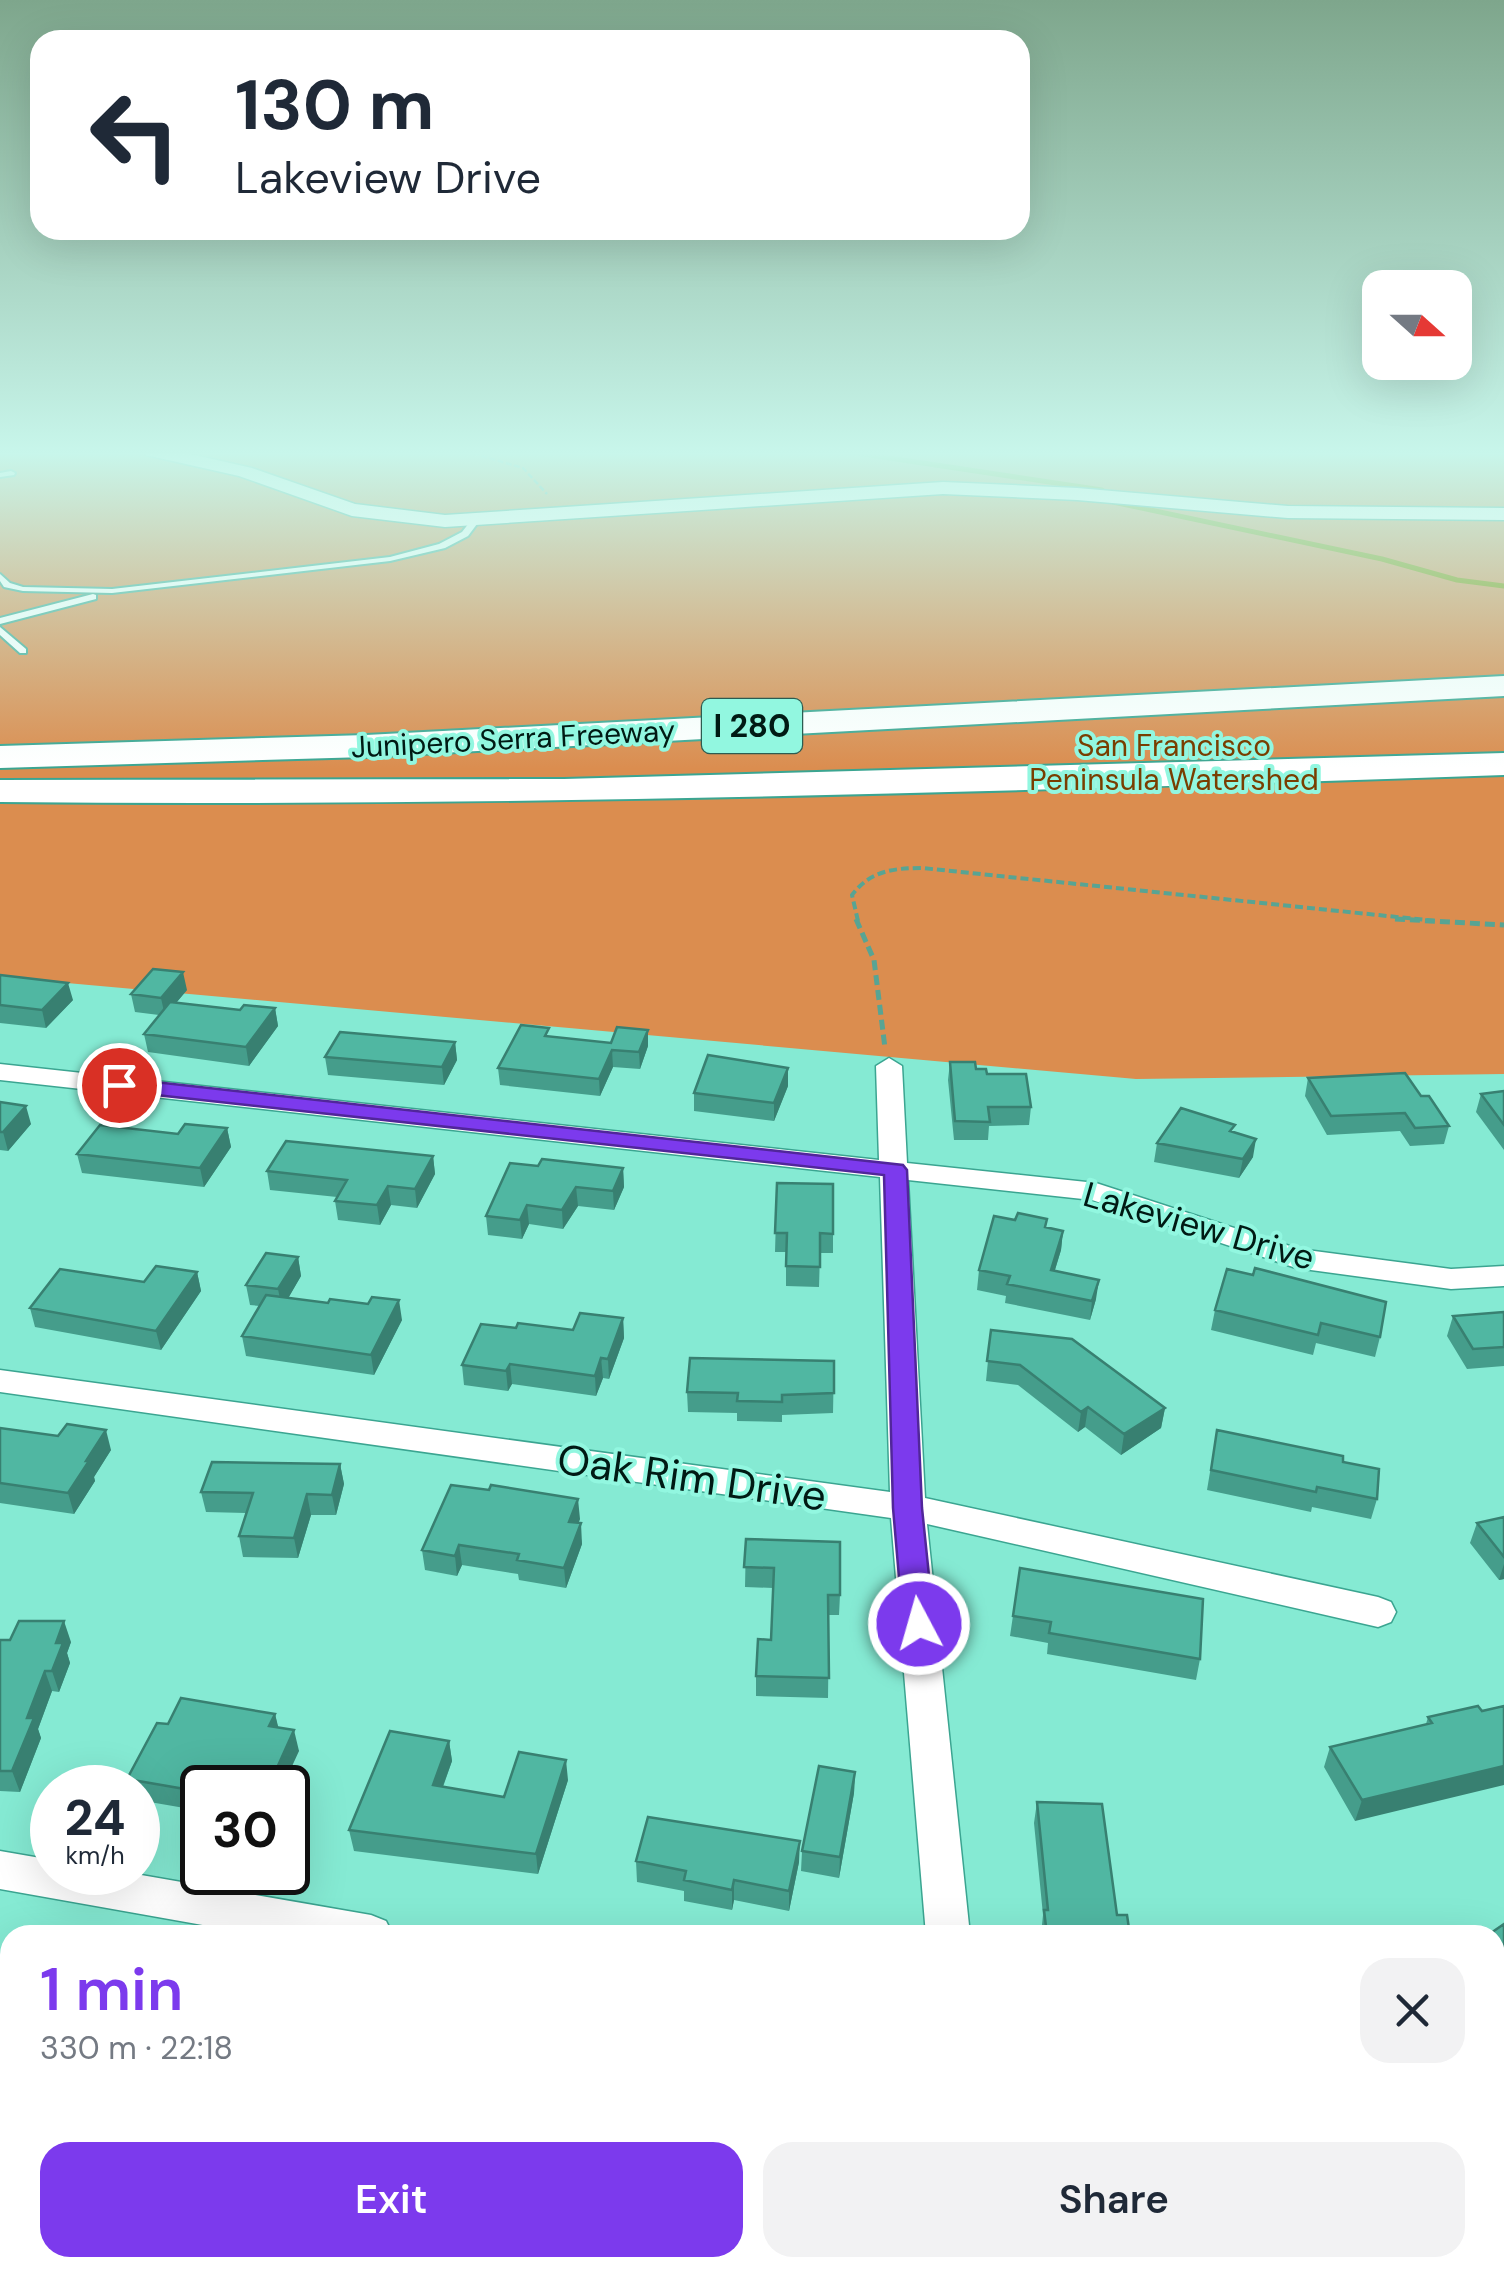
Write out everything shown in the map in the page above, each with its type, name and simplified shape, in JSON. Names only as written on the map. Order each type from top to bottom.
[{"type":"highway","name":"Junipero Serra Freeway","points":[[0,757],[350,747],[1504,686]]},
{"type":"highway","name":"Junipero Serra Freeway","points":[[0,790],[434,794],[951,783],[1504,764]]},
{"type":"highway","points":[[951,783],[1150,789],[1504,791]]},
{"type":"street","points":[[888,1066],[908,1508],[947,1925]]},
{"type":"street","name":"Lakeview Drive","points":[[0,1072],[1096,1192],[1296,1258],[1451,1280],[1504,1276]]},
{"type":"street","name":"Oak Rim Drive","points":[[0,1380],[908,1508],[1378,1612]]},
{"type":"street","points":[[0,1870],[314,1925]]},
{"type":"lane","points":[[2,582],[52,592],[112,591],[394,557]]},
{"type":"lane","points":[[0,621],[112,591]]},
{"type":"lane","points":[[0,630],[23,651]]},
{"type":"path","points":[[888,1066],[874,960],[852,908],[852,895],[867,879],[893,870],[948,868],[1398,920],[1504,925]]},
{"type":"green space","name":"San Francisco Peninsula Watershed","points":[[0,557],[1504,557],[1504,1074],[1136,1079],[0,977]]},
{"type":"building","points":[[153,969],[183,972],[161,998],[131,994]]},
{"type":"building","points":[[0,975],[68,983],[42,1010],[0,1005]]},
{"type":"building","points":[[170,1002],[240,1010],[244,1005],[275,1008],[246,1047],[144,1034]]},
{"type":"building","points":[[521,1025],[549,1028],[545,1036],[611,1043],[617,1027],[648,1030],[639,1052],[612,1050],[599,1079],[498,1068]]},
{"type":"building","points":[[340,1032],[455,1042],[442,1067],[325,1057]]},
{"type":"building","points":[[708,1055],[788,1068],[774,1103],[694,1093]]},
{"type":"building","points":[[950,1062],[975,1062],[976,1069],[986,1069],[987,1074],[1026,1074],[1031,1107],[988,1107],[990,1122],[955,1121]]},
{"type":"building","points":[[1405,1073],[1421,1096],[1429,1096],[1449,1126],[1415,1128],[1405,1113],[1331,1116],[1308,1078]]},
{"type":"building","points":[[1504,1091],[1504,1125],[1481,1094]]},
{"type":"building","points":[[0,1102],[26,1106],[3,1132],[0,1132]]},
{"type":"building","points":[[1181,1108],[1235,1125],[1230,1131],[1256,1139],[1243,1159],[1157,1143]]},
{"type":"building","points":[[185,1124],[227,1128],[200,1168],[77,1154],[100,1125],[178,1134]]},
{"type":"building","points":[[286,1141],[433,1156],[415,1189],[388,1186],[377,1205],[335,1201],[347,1180],[267,1171]]},
{"type":"building","points":[[542,1159],[623,1168],[613,1191],[576,1187],[562,1210],[527,1205],[520,1220],[486,1216],[510,1163],[538,1166]]},
{"type":"building","points":[[777,1183],[833,1184],[833,1234],[820,1233],[820,1267],[786,1266],[787,1233],[775,1233]]},
{"type":"building","points":[[1018,1213],[1047,1219],[1045,1227],[1063,1231],[1051,1270],[1099,1280],[1092,1301],[1007,1284],[1010,1276],[979,1270],[994,1216],[1015,1220]]},
{"type":"building","points":[[266,1253],[298,1257],[278,1289],[246,1285]]},
{"type":"building","points":[[156,1266],[197,1272],[156,1331],[30,1308],[60,1269],[144,1282]]},
{"type":"building","points":[[1255,1268],[1386,1302],[1380,1337],[1321,1323],[1318,1335],[1215,1310],[1227,1269],[1253,1275]]},
{"type":"building","points":[[266,1295],[328,1303],[330,1299],[368,1304],[372,1297],[399,1300],[371,1355],[242,1336]]},
{"type":"building","points":[[1504,1312],[1504,1347],[1473,1349],[1453,1316]]},
{"type":"building","points":[[580,1313],[623,1318],[608,1359],[601,1358],[595,1376],[510,1364],[506,1371],[462,1365],[481,1324],[516,1328],[518,1323],[573,1330]]},
{"type":"building","points":[[991,1330],[1072,1339],[1165,1408],[1124,1434],[1088,1407],[1081,1412],[1020,1365],[987,1361]]},
{"type":"building","points":[[690,1358],[834,1361],[834,1393],[782,1395],[782,1402],[737,1401],[738,1393],[687,1392]]},
{"type":"building","points":[[67,1424],[106,1430],[68,1493],[0,1483],[0,1428],[58,1436]]},
{"type":"building","points":[[1217,1430],[1343,1456],[1343,1462],[1379,1469],[1377,1499],[1317,1487],[1316,1492],[1211,1470]]},
{"type":"building","points":[[212,1462],[340,1464],[332,1495],[307,1494],[294,1538],[239,1536],[253,1493],[201,1492]]},
{"type":"building","points":[[451,1485],[489,1490],[491,1485],[578,1499],[569,1522],[581,1523],[564,1568],[517,1560],[519,1554],[459,1545],[455,1556],[422,1550]]},
{"type":"building","points":[[1504,1517],[1504,1557],[1477,1523]]},
{"type":"building","points":[[746,1539],[840,1542],[840,1595],[828,1595],[829,1678],[756,1676],[758,1639],[771,1640],[774,1568],[744,1567]]},
{"type":"building","points":[[1020,1568],[1203,1599],[1200,1659],[1049,1633],[1051,1622],[1013,1616]]},
{"type":"building","points":[[19,1621],[64,1621],[56,1643],[63,1643],[52,1671],[45,1671],[27,1718],[34,1718],[12,1771],[0,1771],[0,1640],[10,1640]]},
{"type":"building","points":[[181,1698],[275,1714],[269,1726],[294,1730],[278,1765],[180,1765],[180,1788],[160,1785],[160,1765],[134,1765],[157,1723],[168,1724]]},
{"type":"building","points":[[1478,1706],[1482,1711],[1504,1706],[1504,1766],[1362,1800],[1330,1747],[1432,1723],[1428,1717]]},
{"type":"building","points":[[390,1731],[449,1741],[433,1785],[504,1797],[519,1752],[566,1760],[536,1854],[349,1830]]},
{"type":"building","points":[[819,1766],[855,1772],[840,1857],[802,1851]]},
{"type":"building","points":[[1037,1802],[1102,1804],[1117,1915],[1127,1915],[1128,1925],[1046,1925],[1044,1910],[1048,1910]]},
{"type":"building","points":[[648,1817],[800,1841],[789,1891],[734,1880],[732,1890],[684,1880],[686,1871],[636,1861]]},
{"type":"waterway","points":[[1374,557],[1457,580],[1504,586]]},
{"type":"route","points":[[119,1085],[895,1170],[908,1508],[919,1624]]}]
